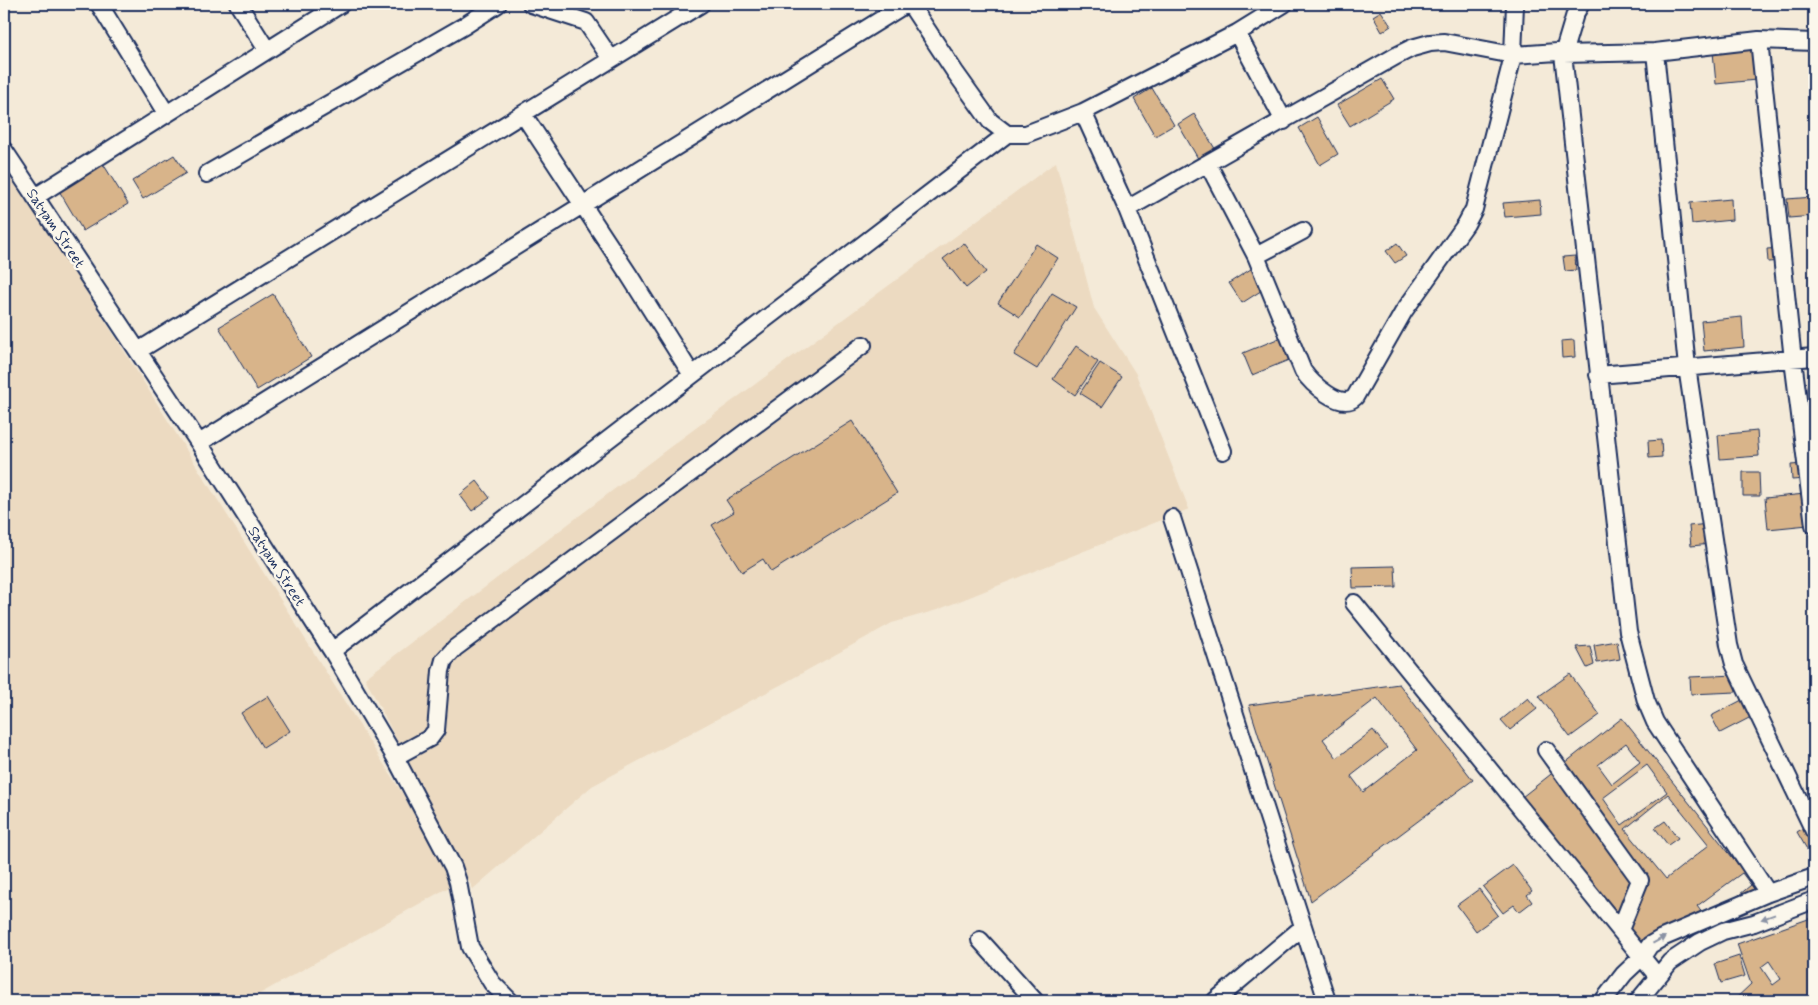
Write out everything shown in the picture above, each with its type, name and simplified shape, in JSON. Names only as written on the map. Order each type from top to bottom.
[{"type":"street","points":[[99,4],[166,113]]},
{"type":"street","points":[[238,4],[267,50]]},
{"type":"street","points":[[35,197],[341,4]]},
{"type":"street","points":[[207,174],[464,26],[498,4]]},
{"type":"street","points":[[532,4],[586,22],[611,60]]},
{"type":"street","points":[[138,351],[701,4]]},
{"type":"street","points":[[199,443],[906,4]]},
{"type":"street","points":[[910,4],[990,121],[1007,134],[1026,134],[1083,112],[1237,33],[1284,4]]},
{"type":"street","points":[[1208,164],[1256,256],[1307,378],[1316,386],[1341,401],[1351,401],[1408,305],[1466,224],[1474,209],[1512,55],[1515,4]]},
{"type":"street","points":[[1581,4],[1575,14],[1563,54],[1628,632],[1646,701],[1655,722],[1768,894]]},
{"type":"street","points":[[1237,33],[1284,121]]},
{"type":"street","points":[[1127,209],[1396,56],[1412,48],[1430,43],[1444,42],[1512,55],[1557,52],[1563,54],[1655,52],[1759,40],[1814,42]]},
{"type":"street","points":[[1759,40],[1793,360],[1814,524]]},
{"type":"street","points":[[1655,52],[1687,367],[1730,645],[1734,664],[1814,831]]},
{"type":"street","points":[[1083,112],[1127,209],[1224,451]]},
{"type":"street","points":[[523,114],[692,375]]},
{"type":"street","points":[[332,651],[1007,134]]},
{"type":"street","name":"Satyam Street","points":[[4,150],[199,443],[332,651],[395,757],[453,867],[458,882],[470,947],[492,983],[510,1001]]},
{"type":"street","points":[[1256,256],[1303,231]]},
{"type":"street","points":[[395,757],[430,738],[436,730],[441,671],[444,660],[456,648],[863,345]]},
{"type":"street","points":[[1598,374],[1814,357]]},
{"type":"street","points":[[1172,518],[1327,1001]]},
{"type":"street","points":[[1354,604],[1658,977]]},
{"type":"street","points":[[1546,750],[1640,880],[1620,930]]},
{"type":"street","points":[[1603,1001],[1624,974],[1642,957],[1650,946],[1662,938],[1814,877]]},
{"type":"street","points":[[1638,1001],[1670,962],[1700,942],[1723,931],[1814,900]]},
{"type":"street","points":[[1215,1001],[1303,927]]},
{"type":"street","points":[[980,940],[1035,1001]]},
{"type":"shaded area","points":[[4,160],[458,882],[247,1001],[4,1001]]},
{"type":"shaded area","points":[[1056,162],[1094,308],[1136,374],[1189,509],[937,610],[892,623],[592,786],[473,889],[365,678],[670,447]]},
{"type":"building","points":[[1381,11],[1391,26],[1382,32],[1373,16]]},
{"type":"building","points":[[1753,48],[1756,80],[1716,84],[1713,52]]},
{"type":"building","points":[[1382,79],[1394,99],[1350,126],[1337,105]]},
{"type":"building","points":[[1152,88],[1174,125],[1155,136],[1134,99]]},
{"type":"building","points":[[1194,114],[1217,152],[1200,162],[1178,124]]},
{"type":"building","points":[[1317,117],[1338,154],[1320,165],[1299,128]]},
{"type":"building","points":[[174,155],[186,173],[143,199],[132,181]]},
{"type":"building","points":[[102,162],[128,204],[83,231],[58,189]]},
{"type":"building","points":[[1814,197],[1814,216],[1789,218],[1787,199]]},
{"type":"building","points":[[1731,199],[1732,220],[1692,224],[1690,203]]},
{"type":"building","points":[[1540,200],[1541,214],[1505,217],[1503,203]]},
{"type":"building","points":[[964,243],[986,272],[966,288],[943,259]]},
{"type":"building","points":[[1397,243],[1406,256],[1395,263],[1386,251]]},
{"type":"building","points":[[1036,244],[1058,258],[1020,317],[998,303]]},
{"type":"building","points":[[1780,248],[1781,261],[1768,262],[1767,249]]},
{"type":"building","points":[[1575,256],[1576,270],[1565,271],[1563,257]]},
{"type":"building","points":[[1254,267],[1267,287],[1242,303],[1229,283]]},
{"type":"building","points":[[1052,293],[1076,307],[1037,369],[1014,355]]},
{"type":"building","points":[[273,294],[311,357],[257,390],[219,327]]},
{"type":"building","points":[[1742,317],[1744,347],[1704,351],[1701,321]]},
{"type":"building","points":[[1287,335],[1296,357],[1252,375],[1243,353]]},
{"type":"building","points":[[1574,340],[1575,357],[1562,358],[1561,341]]},
{"type":"building","points":[[1076,346],[1098,362],[1075,395],[1053,379]]},
{"type":"building","points":[[1100,363],[1122,377],[1102,407],[1080,393]]},
{"type":"building","points":[[852,421],[897,493],[771,572],[763,559],[742,572],[712,525],[734,512],[726,500]]},
{"type":"building","points":[[1757,431],[1759,456],[1720,459],[1718,435]]},
{"type":"building","points":[[1661,440],[1662,457],[1649,458],[1648,441]]},
{"type":"building","points":[[1803,464],[1804,479],[1792,480],[1791,465]]},
{"type":"building","points":[[1743,472],[1759,472],[1760,496],[1743,496]]},
{"type":"building","points":[[477,481],[490,498],[472,511],[460,495]]},
{"type":"building","points":[[1805,494],[1808,525],[1768,529],[1765,498]]},
{"type":"building","points":[[1709,524],[1711,544],[1691,546],[1689,526]]},
{"type":"building","points":[[1395,566],[1396,587],[1353,588],[1352,567]]},
{"type":"building","points":[[1814,598],[1814,617],[1812,617],[1810,599]]},
{"type":"building","points":[[1617,641],[1620,659],[1597,663],[1594,645]]},
{"type":"building","points":[[1590,646],[1594,665],[1587,668],[1576,647]]},
{"type":"building","points":[[1570,674],[1600,715],[1570,737],[1539,696]]},
{"type":"building","points":[[1736,675],[1736,692],[1691,694],[1690,677]]},
{"type":"building","points":[[1399,684],[1473,780],[1311,901],[1249,705]]},
{"type":"building","points":[[268,696],[290,731],[263,748],[241,713]]},
{"type":"building","points":[[1377,698],[1417,750],[1363,792],[1351,776],[1387,748],[1373,730],[1337,758],[1323,739]]},
{"type":"building","points":[[1528,698],[1537,709],[1510,730],[1501,720]]},
{"type":"building","points":[[1742,700],[1751,717],[1720,733],[1711,716]]},
{"type":"building","points":[[1622,718],[1759,891],[1653,934],[1640,943],[1522,797]]},
{"type":"building","points":[[1626,743],[1640,762],[1612,784],[1598,765]]},
{"type":"building","points":[[1647,765],[1667,792],[1622,825],[1603,798]]},
{"type":"building","points":[[1668,794],[1709,845],[1666,879],[1625,829]],"holes":[[[1665,821],[1678,838],[1668,845],[1655,828]]]},
{"type":"building","points":[[1805,827],[1814,845],[1814,848],[1808,851],[1797,832]]},
{"type":"building","points":[[1513,865],[1532,891],[1527,895],[1532,902],[1519,912],[1514,905],[1503,913],[1483,887]]},
{"type":"building","points":[[1742,873],[1751,885],[1727,905],[1706,918],[1697,906]]},
{"type":"building","points":[[1479,889],[1498,915],[1476,931],[1457,905]]},
{"type":"building","points":[[1814,917],[1814,1001],[1733,1001],[1751,984],[1737,944]]},
{"type":"building","points":[[1739,956],[1745,976],[1721,983],[1715,964]]},
{"type":"building","points":[[1769,961],[1781,979],[1773,985],[1761,967]]}]
